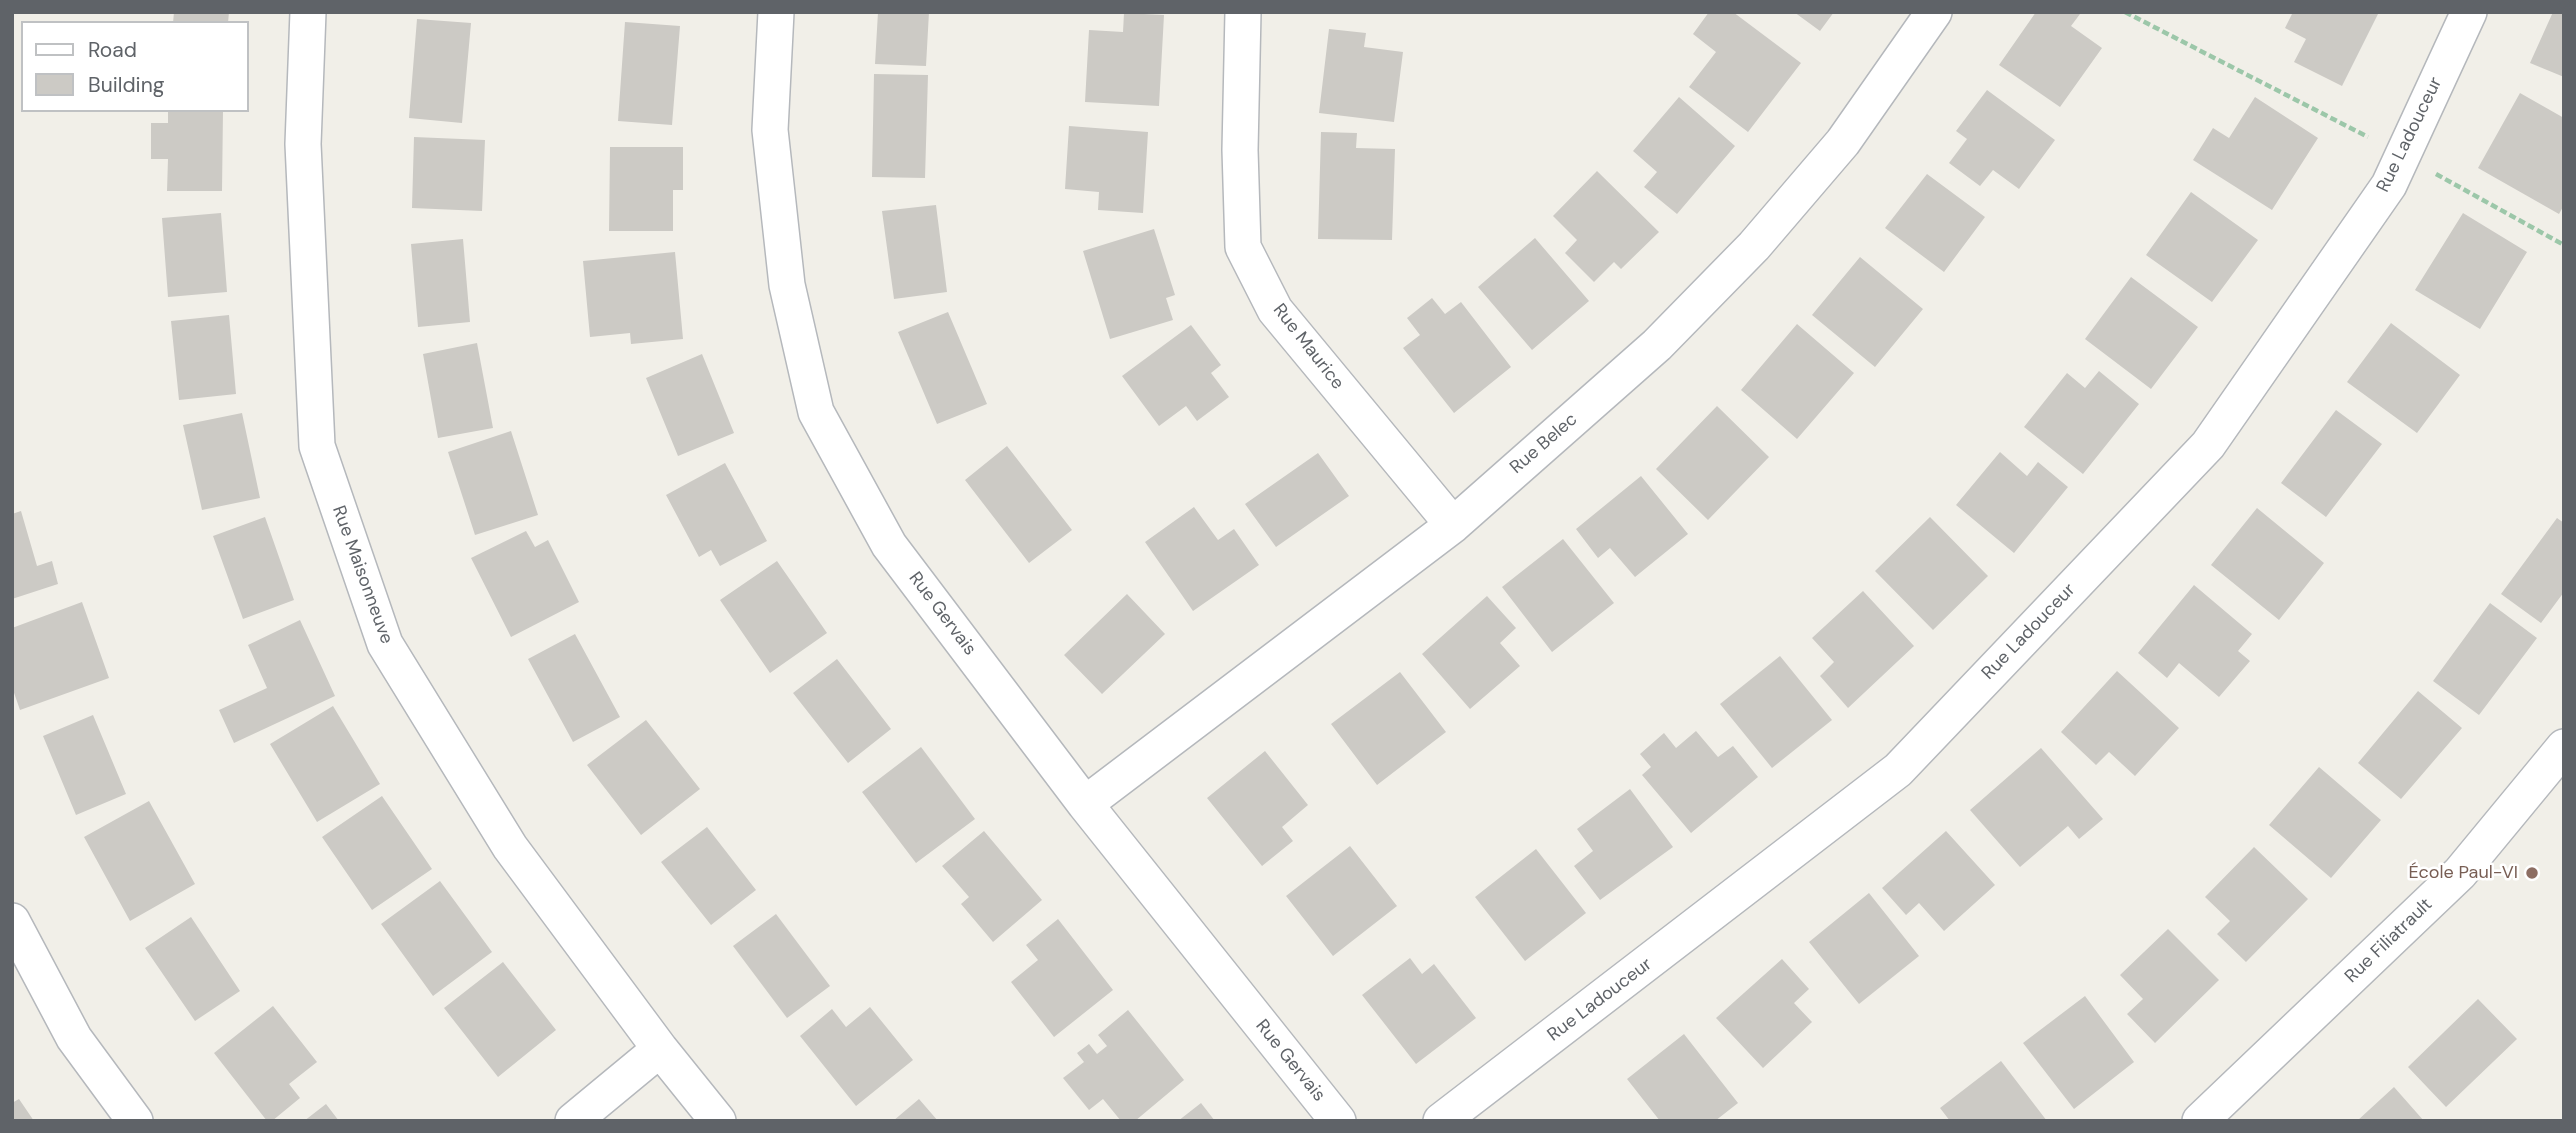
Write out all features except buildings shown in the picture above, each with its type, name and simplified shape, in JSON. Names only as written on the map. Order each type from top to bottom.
[{"type":"street","name":"Rue Maisonneuve","points":[[308,12],[303,144],[317,446],[385,644],[510,847],[660,1049],[718,1121]]},
{"type":"street","name":"Rue Gervais","points":[[776,12],[770,130],[787,285],[816,412],[889,545],[1085,804],[1338,1121]]},
{"type":"street","name":"Rue Maurice","points":[[1243,12],[1240,150],[1243,247],[1275,310],[1453,525]]},
{"type":"street","name":"Rue Belec","points":[[1085,804],[1453,525],[1657,345],[1754,246],[1843,142],[1934,12]]},
{"type":"street","name":"Rue Ladouceur","points":[[1441,1121],[1898,770],[2208,445],[2389,185],[2469,12]]},
{"type":"street","name":"Rue Filiatrault","points":[[2200,1121],[2460,873],[2564,747]]},
{"type":"street","points":[[12,921],[74,1038],[135,1121]]},
{"type":"street","points":[[573,1121],[660,1049]]},
{"type":"path","points":[[2125,12],[2372,139]]},
{"type":"path","points":[[2430,170],[2564,245]]},
{"type":"place","name":"École Paul-VI","points":[[2532,873]]}]
